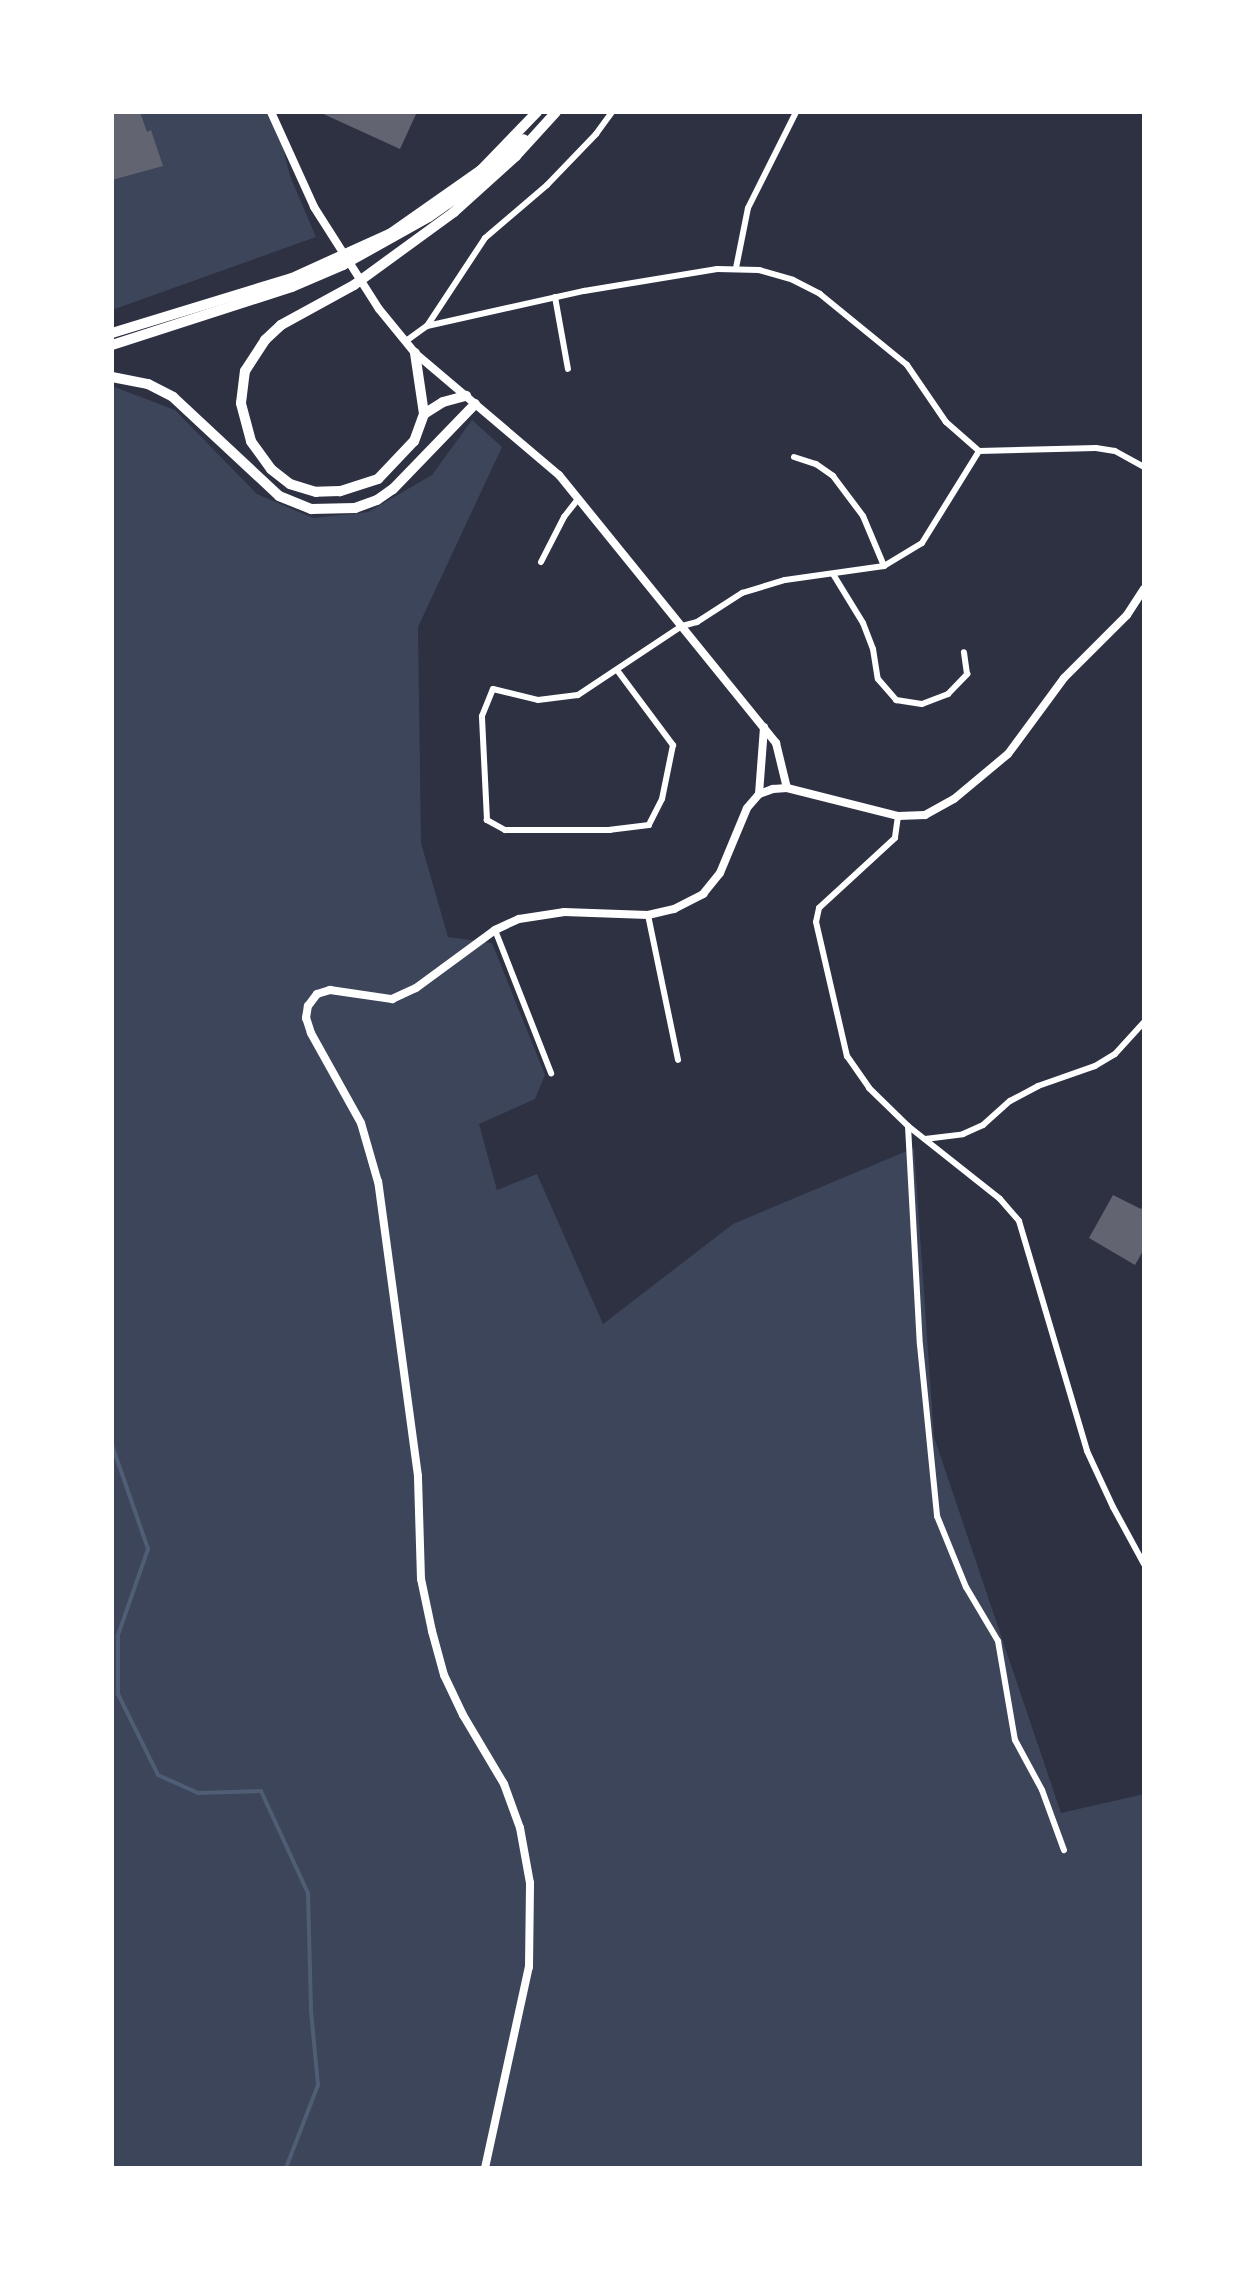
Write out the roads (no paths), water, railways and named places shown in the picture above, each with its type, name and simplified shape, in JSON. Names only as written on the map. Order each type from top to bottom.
[{"type":"highway","points":[[112,333],[292,278],[391,233],[481,170],[537,112]]},
{"type":"highway","points":[[112,345],[292,287],[386,243],[473,186],[548,112]]},
{"type":"highway","points":[[415,353],[424,414],[414,441],[378,479],[340,491],[316,492],[290,484],[280,477],[251,441],[241,403],[245,371],[265,340],[281,325],[354,285],[454,212],[516,156],[556,112]]},
{"type":"highway","points":[[112,377],[148,384],[173,397],[279,496],[311,509],[355,508],[377,500],[393,489],[475,404]]},
{"type":"highway","points":[[424,414],[443,402],[466,396]]},
{"type":"street","points":[[271,112],[314,207],[379,309],[415,353],[559,475],[764,726],[776,743],[787,788]]},
{"type":"street","points":[[406,341],[427,326],[485,238],[547,185],[596,134],[612,112]]},
{"type":"street","points":[[736,268],[748,208],[796,112]]},
{"type":"street","points":[[427,326],[555,297],[736,268],[759,270],[793,280],[820,294],[907,365],[946,422],[979,451],[1096,448],[1115,451],[1144,467]]},
{"type":"street","points":[[555,297],[568,369]]},
{"type":"street","points":[[617,670],[673,745],[662,799],[649,825],[610,830],[505,830],[487,820],[482,716],[493,689],[538,700],[578,695],[682,626],[697,622],[742,593],[785,580],[884,566],[922,543],[979,451]]},
{"type":"street","points":[[794,457],[816,464],[833,476],[863,516],[884,566]]},
{"type":"street","points":[[541,562],[564,517],[578,499]]},
{"type":"street","points":[[833,574],[863,623],[873,649],[878,679],[896,700],[922,704],[948,694],[967,674],[964,652]]},
{"type":"street","points":[[759,794],[787,788],[898,816],[925,815],[988,773],[1008,754],[1064,678],[1127,615],[1144,589]]},
{"type":"street","points":[[485,2168],[529,1967],[530,1883],[520,1828],[504,1784],[456,1702],[444,1675],[432,1631],[421,1579],[418,1476],[372,1149],[306,1018],[308,1006],[317,994],[342,990],[374,999],[392,999],[416,988],[495,930],[540,914],[648,915],[674,909],[703,894],[720,873],[747,808],[759,794],[764,726]]},
{"type":"street","points":[[898,816],[895,838],[819,908],[816,922],[847,1056],[869,1088],[908,1126],[1000,1199],[1019,1221],[1087,1451],[1144,1564]]},
{"type":"street","points":[[648,915],[678,1060]]},
{"type":"street","points":[[495,930],[551,1073]]},
{"type":"street","points":[[925,1139],[963,1134],[983,1125],[1010,1101],[1038,1086],[1095,1066],[1115,1054],[1144,1022]]},
{"type":"street","points":[[908,1126],[920,1345],[937,1516],[966,1587],[998,1641],[1015,1740],[1042,1790],[1064,1850]]},
{"type":"waterway","points":[[112,1445],[148,1549],[118,1635],[118,1694],[158,1775],[198,1793],[261,1791],[308,1893],[311,2011],[318,2085],[286,2168]]}]
